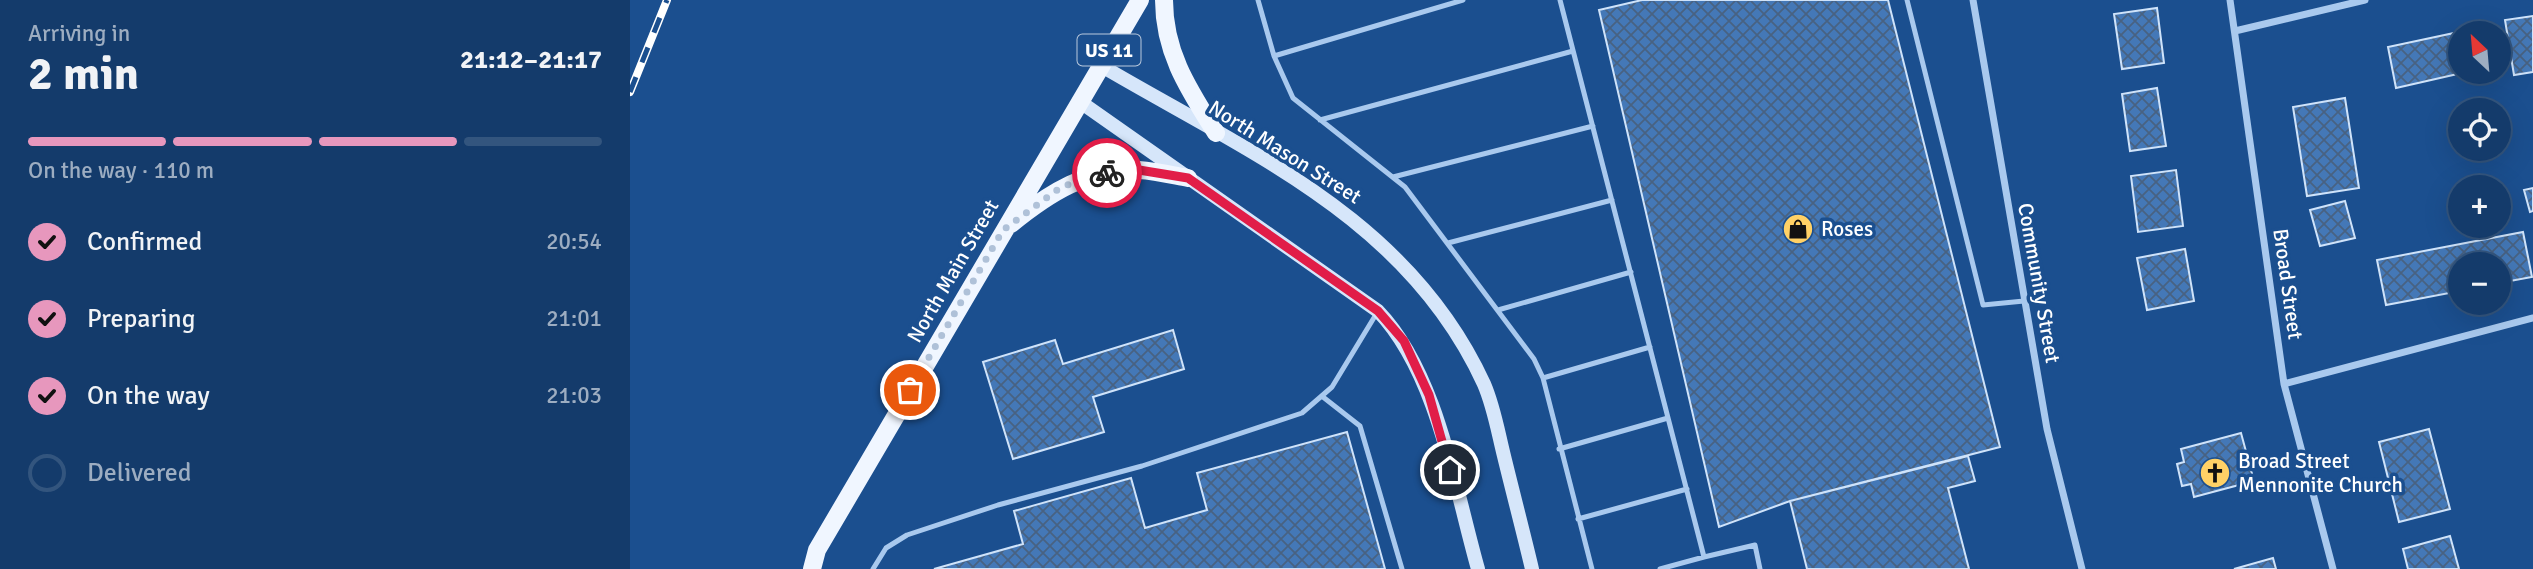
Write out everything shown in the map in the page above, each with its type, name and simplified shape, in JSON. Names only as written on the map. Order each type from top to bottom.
[{"type":"main road","name":"North Main Street","points":[[812,569],[817,550],[1140,0]]},
{"type":"main road","points":[[1164,0],[1166,34],[1171,54],[1181,76],[1216,133]]},
{"type":"main road","name":"North Mason Street","points":[[1100,65],[1216,133],[1350,217],[1389,248],[1443,310],[1484,385],[1493,411],[1532,569]]},
{"type":"main road","points":[[1079,100],[1378,311],[1404,341],[1429,395],[1478,569]]},
{"type":"main road","points":[[1003,230],[1042,199],[1079,179],[1139,170],[1188,178]]},
{"type":"street","name":"Community Street","points":[[1973,0],[2047,429],[2082,569]]},
{"type":"street","name":"Broad Street","points":[[2230,0],[2284,384],[2333,569]]},
{"type":"street","points":[[2235,31],[2365,0]]},
{"type":"street","points":[[2284,384],[2533,318]]},
{"type":"lane","points":[[1258,0],[1274,56],[1293,98],[1405,187],[1534,359],[1543,378],[1559,449],[1592,569]]},
{"type":"lane","points":[[1274,56],[1463,0]]},
{"type":"lane","points":[[1560,0],[1704,557]]},
{"type":"lane","points":[[1907,0],[1983,305],[2024,301]]},
{"type":"lane","points":[[1320,120],[1573,51]]},
{"type":"lane","points":[[1393,177],[1593,126]]},
{"type":"lane","points":[[1448,243],[1612,201]]},
{"type":"lane","points":[[1498,310],[1631,272]]},
{"type":"lane","points":[[873,569],[886,548],[907,536],[998,505],[1142,466],[1278,423],[1302,412],[1323,397],[1378,311]]},
{"type":"lane","points":[[1543,378],[1650,347]]},
{"type":"lane","points":[[1323,397],[1360,426],[1402,569]]},
{"type":"lane","points":[[1559,449],[1668,418]]},
{"type":"lane","points":[[1578,519],[1687,489]]},
{"type":"lane","points":[[1660,569],[1755,545],[1760,569]]},
{"type":"building","name":"Roses","points":[[1642,0],[1888,0],[2000,447],[1790,501],[1719,527],[1599,10]]},
{"type":"building","points":[[2157,8],[2164,63],[2122,69],[2114,14]]},
{"type":"building","points":[[2533,16],[2533,72],[2514,75],[2511,21],[2505,20]]},
{"type":"building","points":[[2448,34],[2448,76],[2396,88],[2388,47]]},
{"type":"building","points":[[2157,88],[2166,146],[2130,151],[2122,94]]},
{"type":"building","points":[[2345,98],[2359,188],[2307,196],[2293,107]]},
{"type":"building","points":[[2176,170],[2183,226],[2138,232],[2131,176]]},
{"type":"building","points":[[2533,188],[2533,211],[2530,212],[2524,190]]},
{"type":"building","points":[[2345,201],[2355,238],[2320,246],[2310,210]]},
{"type":"building","points":[[2523,232],[2532,277],[2511,281],[2511,252],[2448,252],[2448,293],[2386,305],[2377,260],[2492,238],[2511,238],[2511,234]]},
{"type":"building","points":[[2185,249],[2194,301],[2147,310],[2137,258]]},
{"type":"building","points":[[1173,330],[1184,369],[1093,397],[1104,432],[1013,459],[983,362],[1055,340],[1063,364]]},
{"type":"building","points":[[2429,429],[2450,509],[2399,522],[2379,442]]},
{"type":"building","points":[[1347,432],[1385,569],[934,569],[1023,544],[1014,511],[1131,478],[1145,528],[1207,510],[1197,473]]},
{"type":"building","name":"Broad Street Mennonite Church","points":[[2241,433],[2254,481],[2194,497],[2191,484],[2182,486],[2177,464],[2184,462],[2181,449]]},
{"type":"building","points":[[1968,456],[1975,481],[1948,488],[1969,569],[1807,569],[1790,501]]},
{"type":"building","points":[[2450,536],[2459,569],[2408,569],[2403,549]]},
{"type":"building","points":[[2273,558],[2276,569],[2234,569]]},
{"type":"railway","points":[[630,92],[667,0]]},
{"type":"way so far","points":[[910,390],[1003,230],[1061,187],[1079,179],[1107,173]]},
{"type":"place","name":"Roses","points":[[1798,229]]},
{"type":"place","name":"Broad Street Mennonite Church","points":[[2215,473]]},
{"type":"route","points":[[1107,173],[1139,170],[1188,178],[1378,311],[1404,341],[1429,395],[1450,470]]}]
